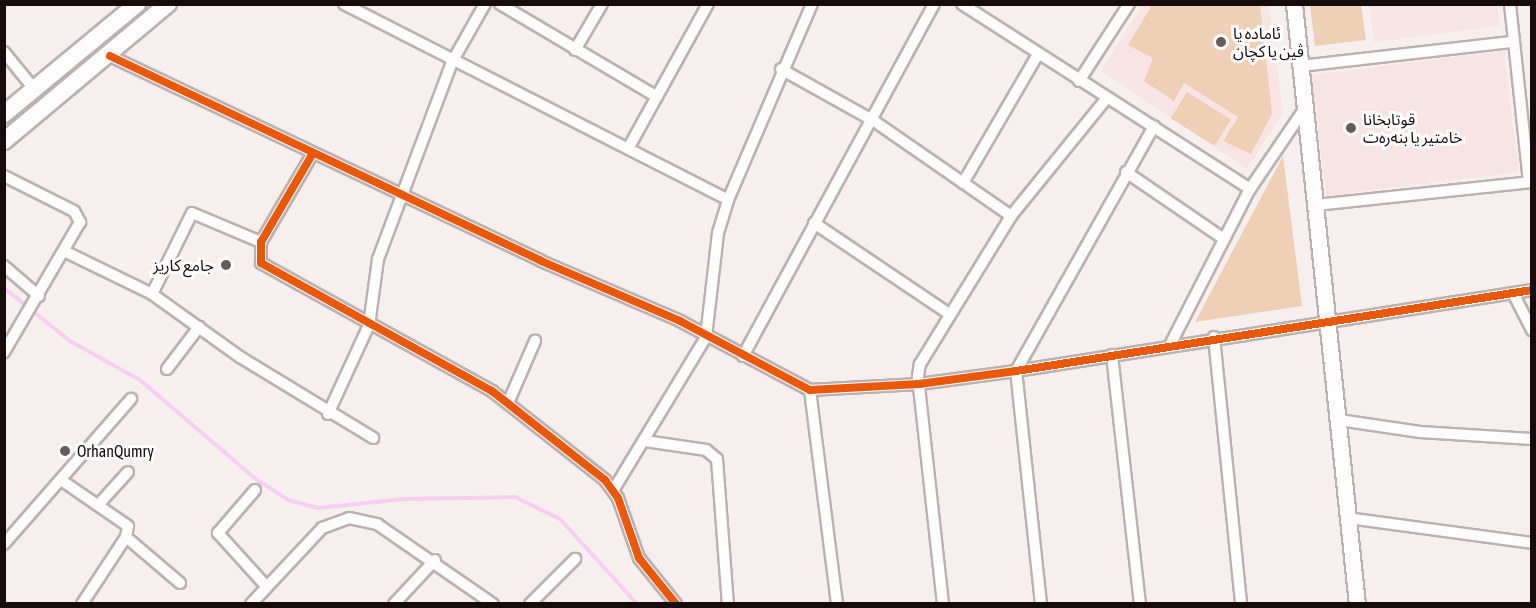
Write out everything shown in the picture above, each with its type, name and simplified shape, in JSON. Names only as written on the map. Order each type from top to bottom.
[{"type":"main road","points":[[6,137],[110,56],[168,4]]},
{"type":"main road","points":[[1294,4],[1330,321],[1357,603]]},
{"type":"main road","points":[[4,114],[133,6]]},
{"type":"street","points":[[344,4],[452,62],[629,147],[728,200]]},
{"type":"street","points":[[328,414],[369,326],[378,259],[452,62],[485,4]]},
{"type":"street","points":[[500,4],[657,97]]},
{"type":"street","points":[[575,50],[602,4]]},
{"type":"street","points":[[629,147],[708,4]]},
{"type":"street","points":[[614,489],[706,337],[718,232],[728,200],[781,69],[812,4]]},
{"type":"street","points":[[743,356],[814,223],[874,121],[934,4]]},
{"type":"street","points":[[962,4],[1250,189]]},
{"type":"street","points":[[1079,81],[1129,4]]},
{"type":"street","points":[[1316,205],[1530,182],[1510,4]]},
{"type":"street","points":[[1301,66],[1513,42]]},
{"type":"street","points":[[4,52],[35,90]]},
{"type":"street","points":[[963,183],[1038,54]]},
{"type":"street","points":[[110,56],[403,197],[680,321],[706,337],[810,390],[919,384],[1016,371],[1214,337],[1532,291]]},
{"type":"street","points":[[781,69],[874,121],[1011,216]]},
{"type":"street","points":[[943,603],[919,384],[920,364],[948,313],[1011,216],[1107,98]]},
{"type":"street","points":[[1170,345],[1250,189],[1305,107]]},
{"type":"street","points":[[1041,603],[1016,371],[1126,172],[1154,126]]},
{"type":"street","points":[[313,153],[261,242],[258,257],[266,269],[369,326],[458,371],[508,403],[614,489],[639,558],[676,603]]},
{"type":"street","points":[[1126,172],[1224,239]]},
{"type":"street","points":[[4,176],[78,216],[80,228],[4,352]]},
{"type":"street","points":[[152,294],[192,213],[261,242]]},
{"type":"street","points":[[814,223],[948,313]]},
{"type":"street","points":[[66,252],[152,294],[328,414],[373,438]]},
{"type":"street","points":[[4,266],[39,296]]},
{"type":"street","points":[[1512,293],[1532,330]]},
{"type":"street","points":[[167,369],[199,327]]},
{"type":"street","points":[[1214,337],[1241,603]]},
{"type":"street","points":[[508,403],[535,341]]},
{"type":"street","points":[[1112,355],[1140,603]]},
{"type":"street","points":[[810,390],[837,603]]},
{"type":"street","points":[[4,544],[131,399]]},
{"type":"street","points":[[1339,420],[1420,432],[1532,439]]},
{"type":"street","points":[[645,441],[706,450],[717,459],[728,603]]},
{"type":"street","points":[[99,504],[128,472]]},
{"type":"street","points":[[61,480],[126,522],[126,537],[82,603]]},
{"type":"street","points":[[255,490],[218,533],[266,586]]},
{"type":"street","points":[[251,603],[322,528],[349,518],[377,524],[435,561],[493,603]]},
{"type":"street","points":[[1348,518],[1532,543]]},
{"type":"street","points":[[126,537],[180,583]]},
{"type":"street","points":[[530,603],[575,559]]},
{"type":"street","points":[[394,603],[435,561]]},
{"type":"shaded area","points":[[1142,5],[1269,5],[1283,113],[1247,169],[1101,71]]},
{"type":"shaded area","points":[[1152,5],[1260,5],[1272,114],[1251,154],[1223,141],[1238,117],[1184,83],[1174,101],[1144,81],[1153,58],[1128,45]]},
{"type":"shaded area","points":[[1310,5],[1361,5],[1366,40],[1315,46]]},
{"type":"shaded area","points":[[1369,5],[1497,5],[1500,26],[1374,42]]},
{"type":"shaded area","points":[[1504,51],[1519,172],[1326,196],[1311,75]]},
{"type":"shaded area","points":[[1187,92],[1231,120],[1215,146],[1171,118]]},
{"type":"shaded area","points":[[1283,156],[1302,306],[1195,322]]},
{"type":"waterway","points":[[4,288],[70,341],[140,380],[256,479],[288,500],[318,508],[404,499],[515,497],[560,519],[637,604]]},
{"type":"cycle path","points":[[110,56],[541,261],[680,321],[810,390],[919,384],[1016,371],[1532,290]]},
{"type":"cycle path","points":[[313,153],[261,242],[261,263],[492,391],[605,480],[618,498],[639,558],[676,604]]},
{"type":"place","name":"ئاماده یا ڤین یا کچان","points":[[1221,42]]},
{"type":"place","name":"قوتابخانا خامتیر یا بنەرەت","points":[[1351,128]]},
{"type":"place","name":"جامع كاريز","points":[[226,265]]},
{"type":"place","name":"OrhanQumry","points":[[65,451]]}]
